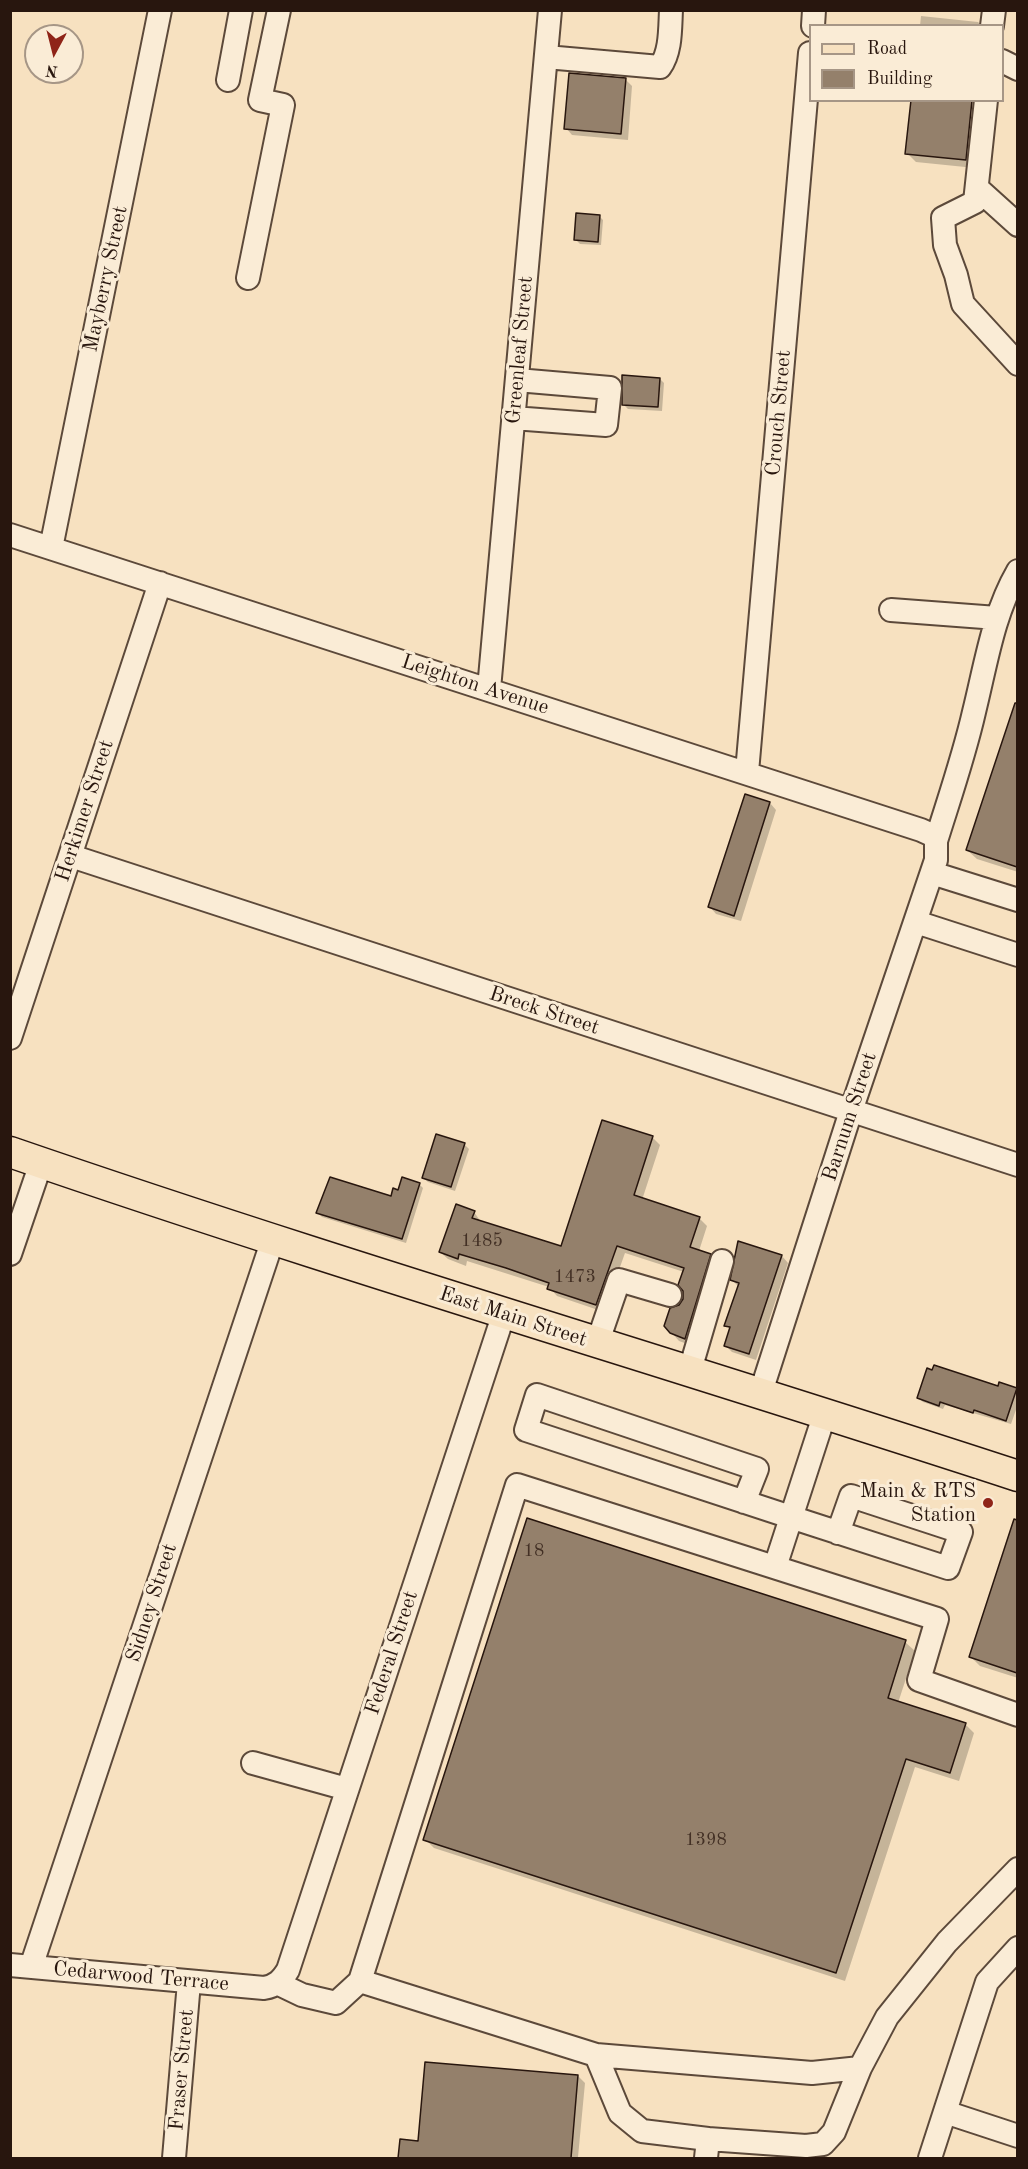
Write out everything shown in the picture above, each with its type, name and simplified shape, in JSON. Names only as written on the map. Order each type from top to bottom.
[{"type":"main road","name":"East Main Street","points":[[10,1152],[597,1344],[761,1392],[1017,1476]]},
{"type":"street","name":"Mayberry Street","points":[[51,548],[160,10]]},
{"type":"street","points":[[228,80],[241,10]]},
{"type":"street","points":[[248,278],[283,105],[260,100],[279,10]]},
{"type":"street","name":"Greenleaf Street","points":[[489,689],[550,10]]},
{"type":"street","points":[[546,57],[660,67],[665,61],[671,10]]},
{"type":"street","name":"Crouch Street","points":[[747,772],[809,64]]},
{"type":"street","points":[[986,102],[975,202],[943,218],[945,245],[963,304],[1017,364]]},
{"type":"street","points":[[977,188],[1017,225]]},
{"type":"street","points":[[513,418],[606,425],[610,388],[517,380]]},
{"type":"street","name":"Leighton Avenue","points":[[10,535],[747,772],[921,830],[932,835],[936,841]]},
{"type":"street","name":"Barnum Street","points":[[761,1392],[851,1111],[932,873],[936,860],[936,841],[974,715],[997,618],[1017,571]]},
{"type":"street","name":"Herkimer Street","points":[[10,1038],[160,584]]},
{"type":"street","points":[[891,610],[997,618]]},
{"type":"street","name":"Breck Street","points":[[71,856],[1017,1165]]},
{"type":"street","points":[[932,873],[1017,900]]},
{"type":"street","points":[[916,922],[1017,956]]},
{"type":"street","points":[[10,1254],[41,1163]]},
{"type":"street","name":"Sidney Street","points":[[21,1966],[273,1239]]},
{"type":"street","points":[[690,1370],[722,1261]]},
{"type":"street","points":[[597,1344],[619,1280],[670,1296]]},
{"type":"street","name":"Federal Street","points":[[274,1985],[288,1970],[504,1313]]},
{"type":"street","points":[[744,1502],[757,1468],[537,1395],[526,1430],[744,1502],[791,1517],[838,1533],[948,1568],[961,1532],[851,1496],[838,1533]]},
{"type":"street","points":[[778,1556],[825,1413]]},
{"type":"street","points":[[274,1985],[336,2003],[360,1981],[517,1485],[778,1556],[937,1619],[919,1680],[1017,1715]]},
{"type":"street","points":[[253,1763],[348,1789]]},
{"type":"street","points":[[596,2055],[620,2113],[642,2131],[707,2149],[806,2145],[830,2151],[834,2132],[860,2068],[887,2017],[947,1942],[1017,1869]]},
{"type":"street","points":[[930,2158],[987,1982],[1017,1948]]},
{"type":"street","name":"Cedarwood Terrace","points":[[21,1966],[189,1982],[274,1985]]},
{"type":"street","points":[[360,1981],[596,2055],[812,2073],[860,2068]]},
{"type":"street","name":"Fraser Street","points":[[174,2158],[189,1982]]},
{"type":"street","points":[[945,2112],[1017,2136]]},
{"type":"building","points":[[569,73],[626,78],[621,134],[564,129]]},
{"type":"building","points":[[911,102],[972,102],[966,160],[905,154]]},
{"type":"building","points":[[576,213],[600,215],[598,242],[574,240]]},
{"type":"building","points":[[622,375],[660,378],[658,407],[622,405]]},
{"type":"building","points":[[1015,703],[1017,703],[1017,867],[966,850]]},
{"type":"building","points":[[745,794],[770,802],[734,916],[708,907]]},
{"type":"building","points":[[602,1120],[653,1136],[634,1195],[700,1217],[690,1247],[711,1254],[685,1339],[670,1333],[664,1326],[670,1308],[679,1305],[683,1299],[683,1291],[678,1285],[684,1268],[617,1246],[596,1305],[547,1289],[549,1283],[506,1268],[459,1254],[458,1259],[439,1252],[456,1204],[475,1211],[472,1218],[561,1246]]},
{"type":"building","points":[[436,1134],[465,1143],[451,1187],[422,1178]]},
{"type":"building","points":[[330,1177],[391,1196],[393,1188],[398,1190],[402,1177],[420,1183],[402,1239],[316,1213]]},
{"type":"building","points":[[738,1241],[782,1255],[749,1354],[724,1346],[730,1327],[724,1326],[739,1283],[730,1280]]},
{"type":"building","points":[[934,1365],[998,1386],[999,1382],[1017,1388],[1006,1421],[974,1410],[973,1413],[940,1402],[939,1406],[917,1398],[927,1368],[932,1370]]},
{"type":"building","points":[[527,1518],[906,1640],[888,1698],[966,1723],[950,1773],[906,1759],[836,1973],[423,1840]]},
{"type":"building","points":[[1014,1519],[1017,1520],[1017,1673],[969,1657]]},
{"type":"building","points":[[425,2062],[578,2075],[571,2158],[398,2158],[400,2139],[418,2141]]},
{"type":"place","name":"Main & RTS Station","points":[[988,1503]]}]
